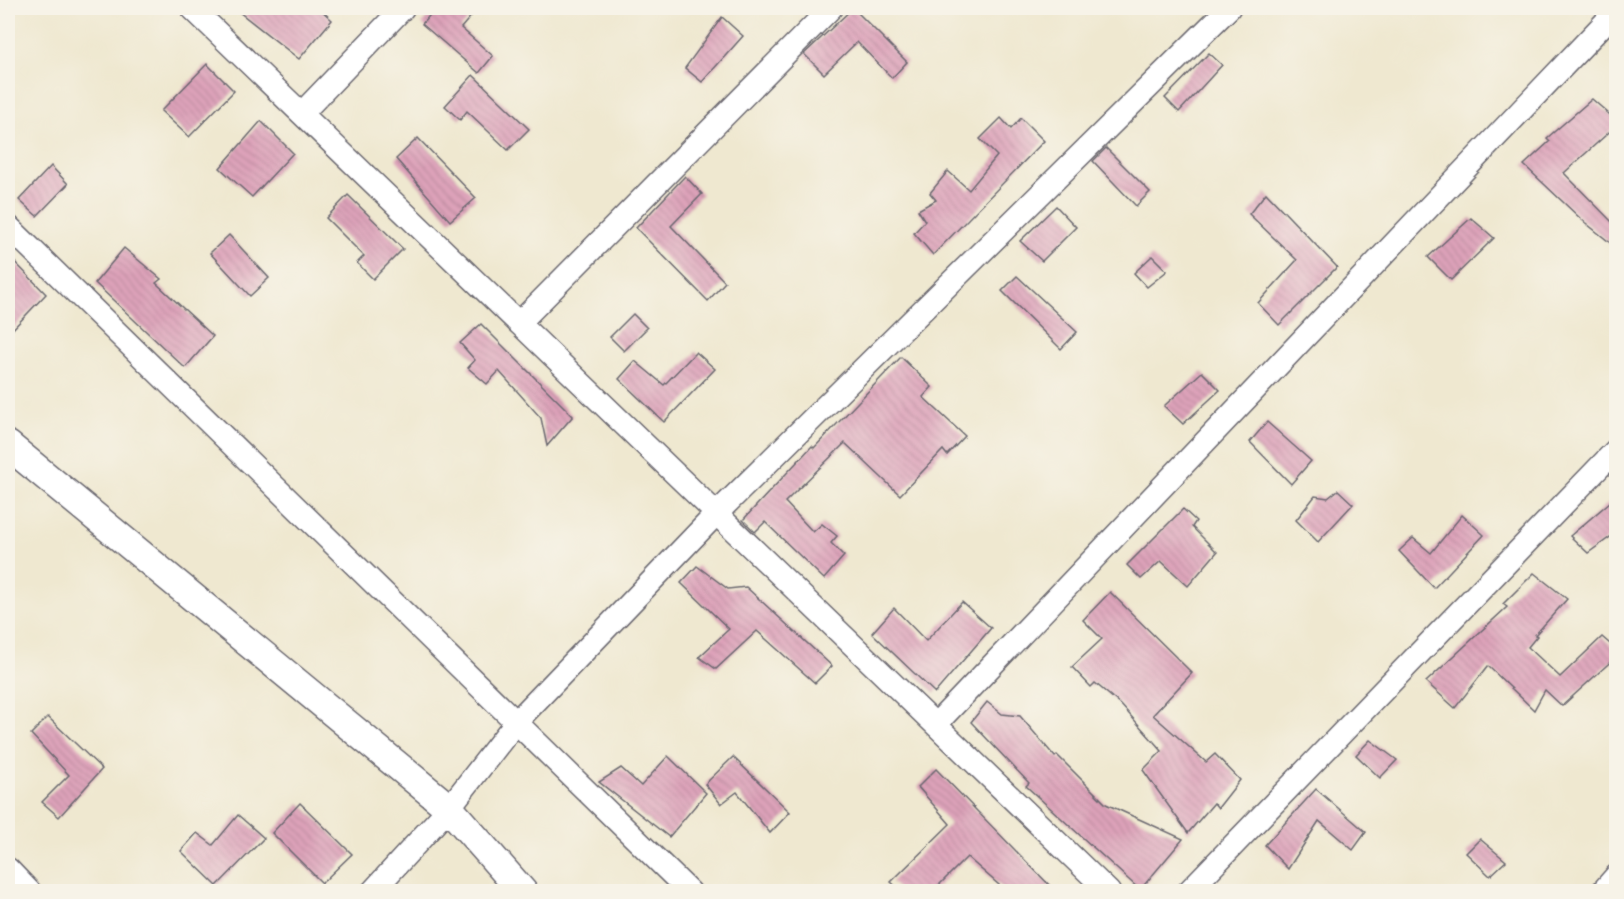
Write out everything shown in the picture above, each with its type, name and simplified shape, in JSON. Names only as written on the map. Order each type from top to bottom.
[{"type":"street","points":[[192,8],[1109,891]]},
{"type":"street","points":[[302,113],[403,8]]},
{"type":"street","points":[[519,323],[831,8]]},
{"type":"street","points":[[372,891],[449,808],[516,722],[717,513],[1228,8]]},
{"type":"street","points":[[936,724],[1617,11]]},
{"type":"street","points":[[8,226],[690,891]]},
{"type":"street","points":[[8,445],[449,808],[523,891]]},
{"type":"street","points":[[1188,891],[1617,450]]},
{"type":"street","points":[[8,869],[30,891]]},
{"type":"street","points":[[1602,891],[1617,876]]},
{"type":"building","points":[[234,8],[319,8],[332,20],[299,59]]},
{"type":"building","points":[[436,8],[478,8],[461,28],[493,56],[479,73],[422,24]]},
{"type":"building","points":[[853,8],[907,62],[892,78],[857,42],[824,74],[804,54]]},
{"type":"building","points":[[722,17],[743,36],[702,82],[685,68]]},
{"type":"building","points":[[1209,53],[1222,65],[1179,112],[1165,98]]},
{"type":"building","points":[[207,64],[234,91],[189,137],[161,111]]},
{"type":"building","points":[[473,75],[529,129],[508,150],[467,111],[460,120],[445,106]]},
{"type":"building","points":[[1592,99],[1617,121],[1617,125],[1564,173],[1617,227],[1617,242],[1613,245],[1582,220],[1524,165],[1550,141],[1547,138]]},
{"type":"building","points":[[1001,118],[1011,129],[1021,118],[1044,141],[933,255],[914,233],[925,221],[918,210],[936,200],[930,193],[948,171],[969,190],[997,156],[980,139]]},
{"type":"building","points":[[261,121],[293,153],[252,197],[220,168]]},
{"type":"building","points":[[418,138],[476,198],[450,221],[396,159]]},
{"type":"building","points":[[1106,148],[1150,192],[1136,206],[1093,161]]},
{"type":"building","points":[[51,166],[68,184],[37,216],[19,200]]},
{"type":"building","points":[[685,176],[702,194],[671,226],[725,282],[708,301],[636,228]]},
{"type":"building","points":[[1266,193],[1337,267],[1279,325],[1258,303],[1297,260],[1249,214]]},
{"type":"building","points":[[348,195],[403,249],[373,279],[357,263],[364,256],[326,218]]},
{"type":"building","points":[[1056,206],[1076,227],[1042,261],[1020,241]]},
{"type":"building","points":[[1471,218],[1494,238],[1451,280],[1428,257]]},
{"type":"building","points":[[229,235],[269,278],[250,296],[210,253]]},
{"type":"building","points":[[124,248],[161,279],[156,283],[213,336],[185,368],[95,283]]},
{"type":"building","points":[[8,255],[46,294],[8,334]]},
{"type":"building","points":[[1152,256],[1167,271],[1147,287],[1134,273]]},
{"type":"building","points":[[1017,276],[1077,332],[1061,349],[1002,291]]},
{"type":"building","points":[[633,314],[647,328],[624,351],[610,337]]},
{"type":"building","points":[[481,324],[573,416],[547,446],[541,418],[499,371],[487,384],[468,368],[475,360],[460,343]]},
{"type":"building","points":[[696,352],[715,369],[664,422],[619,379],[635,361],[664,385]]},
{"type":"building","points":[[901,357],[932,387],[923,397],[965,436],[947,455],[943,450],[900,495],[845,443],[785,502],[813,532],[822,524],[837,536],[831,543],[844,556],[824,579],[765,522],[755,532],[743,520],[812,446],[814,448]]},
{"type":"building","points":[[1202,372],[1220,390],[1183,424],[1164,406]]},
{"type":"building","points":[[1267,422],[1311,461],[1291,484],[1250,442]]},
{"type":"building","points":[[1338,490],[1353,504],[1318,542],[1296,520],[1315,496],[1328,498]]},
{"type":"building","points":[[1617,496],[1617,532],[1588,553],[1570,536]]},
{"type":"building","points":[[1183,509],[1196,521],[1192,527],[1217,552],[1188,586],[1161,561],[1141,579],[1127,565]]},
{"type":"building","points":[[1462,515],[1484,535],[1434,588],[1399,551],[1413,538],[1431,553]]},
{"type":"building","points":[[697,566],[728,589],[746,587],[832,666],[815,683],[757,631],[716,669],[699,657],[729,629],[681,583]]},
{"type":"building","points":[[1534,573],[1567,599],[1535,635],[1537,636],[1528,647],[1560,677],[1602,637],[1617,650],[1617,656],[1562,706],[1545,690],[1534,710],[1488,666],[1455,708],[1426,682],[1507,607],[1503,604]]},
{"type":"building","points":[[1110,592],[1192,673],[1153,715],[1206,762],[1215,754],[1240,780],[1218,808],[1214,803],[1188,833],[1143,770],[1162,751],[1121,705],[1095,683],[1091,687],[1072,667],[1102,639],[1083,620]]},
{"type":"building","points":[[962,602],[991,628],[935,693],[872,633],[894,608],[926,641]]},
{"type":"building","points":[[987,702],[1002,714],[1020,716],[1055,757],[1057,755],[1106,804],[1183,839],[1140,890],[1026,786],[1029,783],[971,722]]},
{"type":"building","points":[[48,717],[102,769],[59,817],[42,802],[69,775],[31,734]]},
{"type":"building","points":[[1370,740],[1397,760],[1380,778],[1356,755]]},
{"type":"building","points":[[668,756],[706,793],[669,837],[599,782],[621,768],[641,786]]},
{"type":"building","points":[[733,757],[790,812],[770,833],[737,792],[721,804],[705,784]]},
{"type":"building","points":[[936,769],[1055,891],[1006,891],[967,857],[933,891],[901,891],[891,882],[950,824],[918,787]]},
{"type":"building","points":[[1316,789],[1366,832],[1353,850],[1319,821],[1288,869],[1265,845]]},
{"type":"building","points":[[300,803],[352,854],[322,883],[272,833]]},
{"type":"building","points":[[238,815],[264,838],[217,886],[181,851],[197,833],[213,845]]},
{"type":"building","points":[[1480,839],[1506,861],[1490,876],[1466,853]]}]
